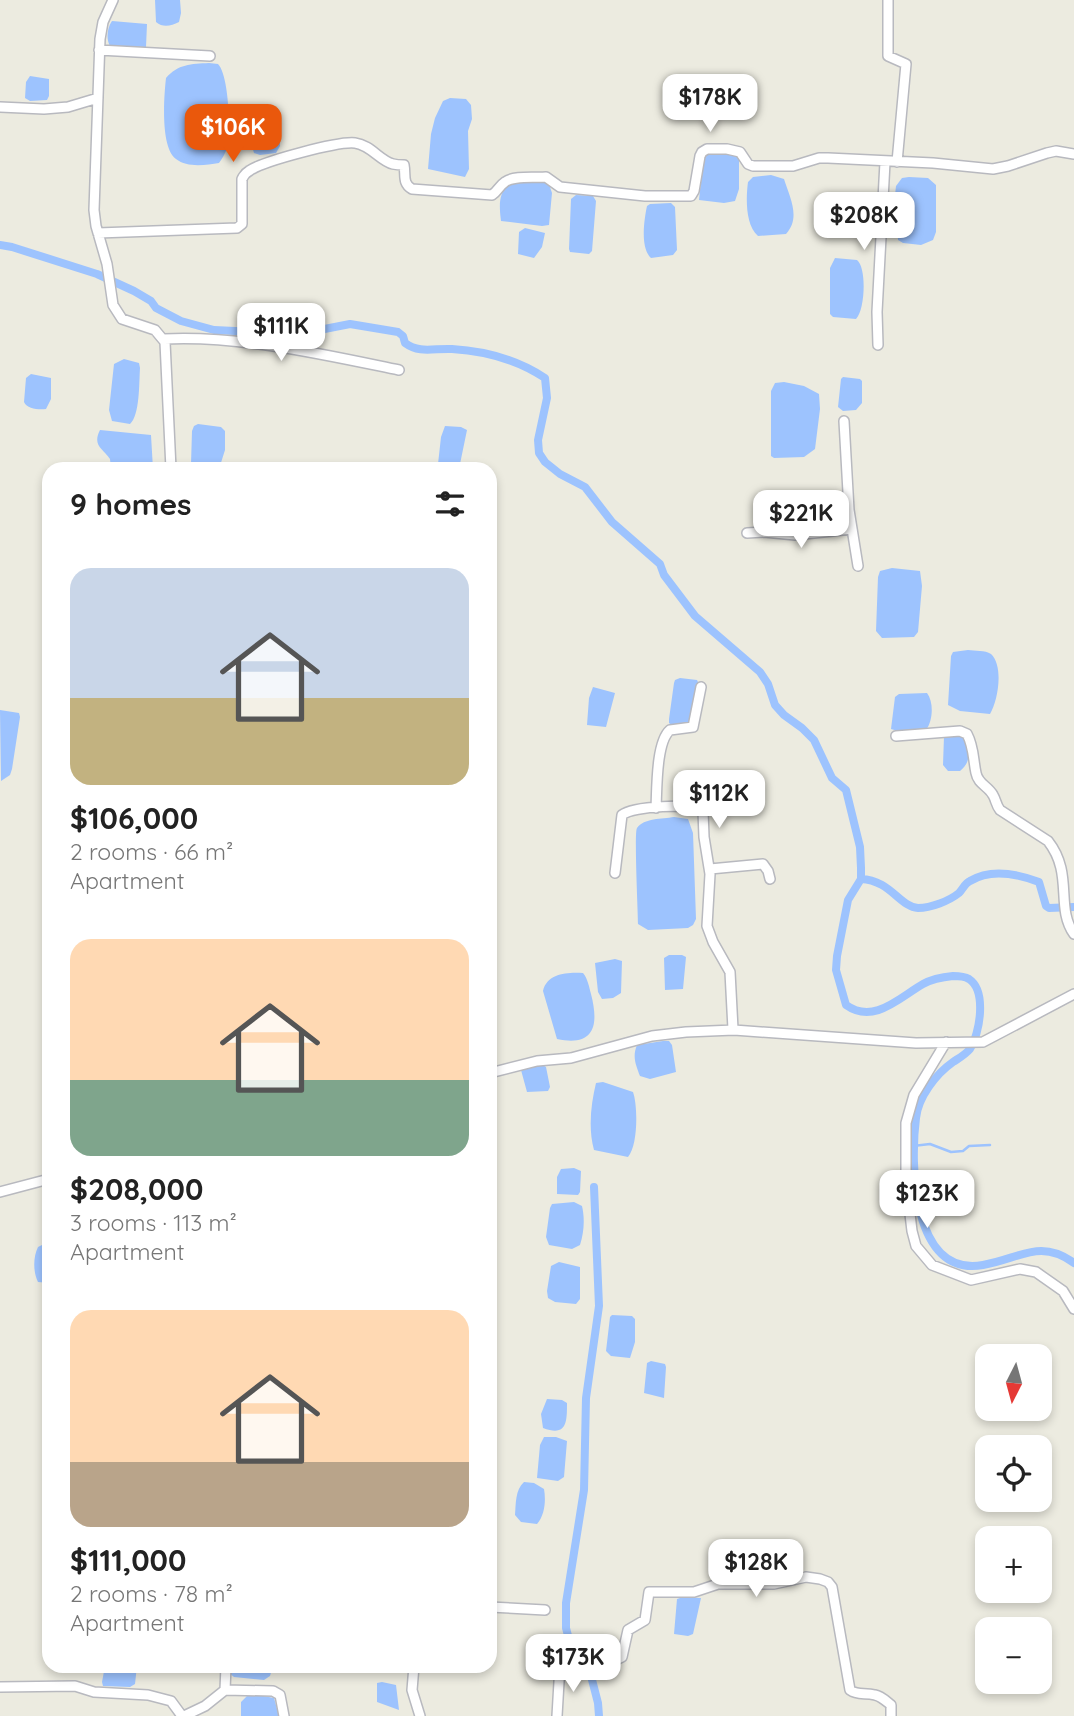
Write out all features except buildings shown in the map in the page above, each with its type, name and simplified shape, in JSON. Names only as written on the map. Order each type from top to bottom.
[{"type":"street","points":[[113,0],[103,22],[99,50],[94,202],[115,310],[122,319],[155,330],[164,339],[171,462]]},
{"type":"street","points":[[888,0],[888,55],[906,64],[897,162]]},
{"type":"street","points":[[99,50],[210,56]]},
{"type":"street","points":[[0,107],[68,107],[98,98]]},
{"type":"street","points":[[98,233],[237,228],[242,223],[243,179],[246,172],[280,159],[341,144],[362,145],[392,164],[404,165],[405,181],[412,189],[492,195],[511,179],[546,177],[560,187],[645,196],[691,196],[700,156],[707,149],[735,150],[753,166],[793,166],[819,158],[993,169],[1056,151],[1074,154]]},
{"type":"street","points":[[878,345],[877,312],[885,162]]},
{"type":"street","points":[[164,339],[189,338],[264,346],[317,353],[399,370]]},
{"type":"street","points":[[844,421],[847,485],[858,566]]},
{"type":"street","points":[[747,533],[795,535],[852,528]]},
{"type":"street","points":[[656,808],[664,737],[670,730],[693,727],[701,687]]},
{"type":"street","points":[[897,736],[960,731],[967,734],[972,745],[976,775],[980,783],[993,794],[996,805],[1048,841],[1061,863],[1068,925],[1074,934]]},
{"type":"street","points":[[615,873],[622,815],[630,810],[656,808],[696,807],[703,811],[704,837],[710,869],[707,926],[710,937],[730,972],[733,1030]]},
{"type":"street","points":[[710,869],[763,864],[770,879]]},
{"type":"street","points":[[497,1071],[537,1060],[571,1058],[652,1036],[733,1030],[916,1043],[983,1042],[1073,999]]},
{"type":"street","points":[[951,1042],[914,1095],[906,1123],[906,1180],[916,1246],[932,1265],[971,1280],[1020,1269],[1036,1272],[1063,1291],[1074,1309]]},
{"type":"street","points":[[0,1192],[42,1181]]},
{"type":"street","points":[[557,1716],[560,1665],[573,1659],[622,1657],[628,1630],[645,1620],[649,1592],[694,1592],[729,1582],[774,1584],[806,1577],[828,1582],[832,1587],[850,1690],[883,1699],[891,1705],[891,1716]]},
{"type":"street","points":[[497,1607],[545,1610]]},
{"type":"street","points":[[225,1690],[226,1673]]},
{"type":"street","points":[[413,1673],[412,1690],[420,1716]]},
{"type":"street","points":[[0,1687],[68,1686],[94,1692],[148,1695],[171,1700],[183,1716],[205,1706],[225,1690],[273,1691],[280,1695],[284,1716]]},
{"type":"water","points":[[155,0],[180,0],[179,22],[167,26],[156,22]]},
{"type":"water","points":[[112,21],[147,24],[146,47],[110,46],[108,34]]},
{"type":"water","points":[[218,64],[225,80],[229,118],[227,148],[219,163],[186,164],[176,159],[167,144],[164,121],[166,78],[180,67]]},
{"type":"water","points":[[30,76],[49,79],[47,100],[30,101],[25,98],[26,82]]},
{"type":"water","points":[[450,98],[466,99],[471,105],[472,119],[468,131],[469,169],[465,177],[428,169],[435,118],[443,101]]},
{"type":"water","points":[[260,117],[279,120],[280,146],[276,153],[254,153],[252,134]]},
{"type":"water","points":[[706,154],[736,154],[739,157],[739,189],[735,201],[724,203],[699,200],[703,160]]},
{"type":"water","points":[[771,175],[784,179],[793,208],[793,221],[786,234],[758,236],[749,218],[748,182],[753,177]]},
{"type":"water","points":[[902,178],[928,178],[936,185],[936,232],[933,240],[921,245],[898,240],[896,186]]},
{"type":"water","points":[[513,181],[540,181],[549,184],[552,193],[549,225],[501,221],[502,193]]},
{"type":"water","points":[[576,195],[593,196],[596,201],[592,251],[589,254],[570,252],[569,249],[571,199]]},
{"type":"water","points":[[671,203],[675,207],[677,250],[673,255],[651,258],[644,241],[647,206]]},
{"type":"water","points":[[525,228],[545,233],[542,247],[534,258],[518,254],[519,232]]},
{"type":"water","points":[[835,258],[857,260],[860,264],[863,298],[856,319],[833,317],[830,314],[830,268]]},
{"type":"water","points":[[124,359],[139,363],[140,368],[137,406],[130,424],[112,421],[109,410],[114,364]]},
{"type":"water","points":[[31,374],[51,378],[51,399],[46,409],[30,408],[24,402],[26,378]]},
{"type":"water","points":[[843,377],[862,381],[862,403],[856,410],[843,411],[838,407]]},
{"type":"water","points":[[775,383],[804,386],[819,394],[815,449],[804,457],[771,456],[771,391]]},
{"type":"water","points":[[198,424],[221,427],[225,431],[225,450],[221,462],[191,462],[194,426]]},
{"type":"water","points":[[445,426],[467,430],[460,462],[438,462]]},
{"type":"water","points":[[100,430],[151,435],[153,462],[110,462],[99,446]]},
{"type":"water","points":[[892,568],[920,571],[922,586],[918,632],[914,637],[882,638],[876,631],[878,577],[880,571]]},
{"type":"water","points":[[968,650],[989,653],[995,659],[999,675],[990,714],[960,711],[948,705],[951,656],[953,652]]},
{"type":"water","points":[[680,678],[697,680],[699,684],[692,724],[673,726],[669,719],[674,683]]},
{"type":"water","points":[[593,687],[615,693],[606,727],[587,725],[589,698]]},
{"type":"water","points":[[927,693],[932,712],[926,730],[901,732],[891,729],[895,697],[899,694]]},
{"type":"water","points":[[0,710],[19,713],[20,717],[12,769],[10,775],[1,781]]},
{"type":"water","points":[[960,734],[965,738],[968,760],[960,771],[948,771],[943,765],[944,736]]},
{"type":"water","points":[[674,817],[688,819],[693,833],[696,919],[688,928],[648,930],[638,924],[637,828],[649,821]]},
{"type":"water","points":[[669,955],[686,957],[683,989],[665,990],[664,958]]},
{"type":"water","points":[[615,959],[622,961],[621,993],[613,998],[602,999],[598,992],[595,963]]},
{"type":"water","points":[[583,973],[593,1005],[594,1024],[587,1036],[579,1040],[557,1039],[543,991],[545,985],[559,975]]},
{"type":"water","points":[[669,1041],[672,1045],[676,1072],[650,1079],[640,1076],[635,1057],[637,1045]]},
{"type":"water","points":[[543,1065],[546,1067],[550,1087],[548,1091],[527,1092],[521,1070]]},
{"type":"water","points":[[603,1082],[633,1092],[636,1126],[634,1144],[628,1157],[594,1150],[591,1133],[592,1108],[596,1083]]},
{"type":"water","points":[[574,1168],[581,1171],[578,1195],[557,1194],[557,1177],[561,1169]]},
{"type":"water","points":[[574,1202],[582,1206],[583,1211],[584,1226],[580,1245],[572,1249],[549,1245],[546,1237],[552,1204]]},
{"type":"water","points":[[42,1245],[42,1282],[38,1282],[35,1274],[38,1247]]},
{"type":"water","points":[[559,1262],[580,1267],[580,1299],[576,1304],[555,1302],[548,1298],[551,1266]]},
{"type":"water","points":[[612,1315],[632,1316],[635,1319],[635,1342],[630,1358],[611,1356],[606,1351]]},
{"type":"water","points":[[651,1361],[665,1364],[664,1398],[644,1393],[647,1363]]},
{"type":"water","points":[[547,1399],[567,1403],[566,1422],[557,1431],[543,1428],[541,1414]]},
{"type":"water","points":[[544,1437],[567,1441],[564,1477],[558,1481],[537,1478],[540,1445]]},
{"type":"water","points":[[524,1482],[534,1483],[544,1489],[544,1507],[537,1524],[521,1522],[515,1515],[517,1493]]},
{"type":"water","points":[[701,1598],[693,1634],[688,1636],[674,1634],[677,1599]]},
{"type":"water","points":[[104,1673],[136,1673],[135,1684],[130,1687],[103,1686]]},
{"type":"water","points":[[229,1673],[271,1673],[264,1680],[234,1677]]},
{"type":"water","points":[[377,1683],[396,1685],[399,1710],[377,1702]]},
{"type":"water","points":[[253,1694],[274,1698],[279,1716],[241,1716],[241,1702]]},
{"type":"waterway","points":[[0,245],[97,274],[134,291],[151,301],[156,308],[181,321],[214,330],[299,334],[350,324],[398,332],[405,343],[416,348],[489,354],[524,366],[545,378],[547,398],[538,440],[539,453],[545,462],[560,474],[585,487],[612,522],[660,564],[664,575],[695,616],[760,672],[768,684],[775,705],[814,740],[832,778],[846,790],[860,847],[861,868],[861,879],[848,900],[837,956],[836,970],[846,1005],[856,1010],[877,1011],[926,982],[945,977],[963,977],[975,985],[980,1013],[974,1042],[968,1051],[934,1079],[917,1110],[914,1138],[916,1188],[929,1236],[942,1254],[959,1264],[983,1265],[1040,1251],[1062,1256],[1074,1263]]},
{"type":"waterway","points":[[861,879],[880,884],[912,907],[918,908],[950,899],[968,882],[978,877],[996,873],[1013,875],[1039,882],[1049,908],[1074,907]]},
{"type":"waterway","points":[[913,1146],[930,1144],[951,1152],[963,1151],[969,1146],[990,1145]]},
{"type":"waterway","points":[[594,1187],[599,1306],[586,1398],[584,1490],[566,1603],[566,1628],[572,1651],[590,1672],[599,1716]]}]
